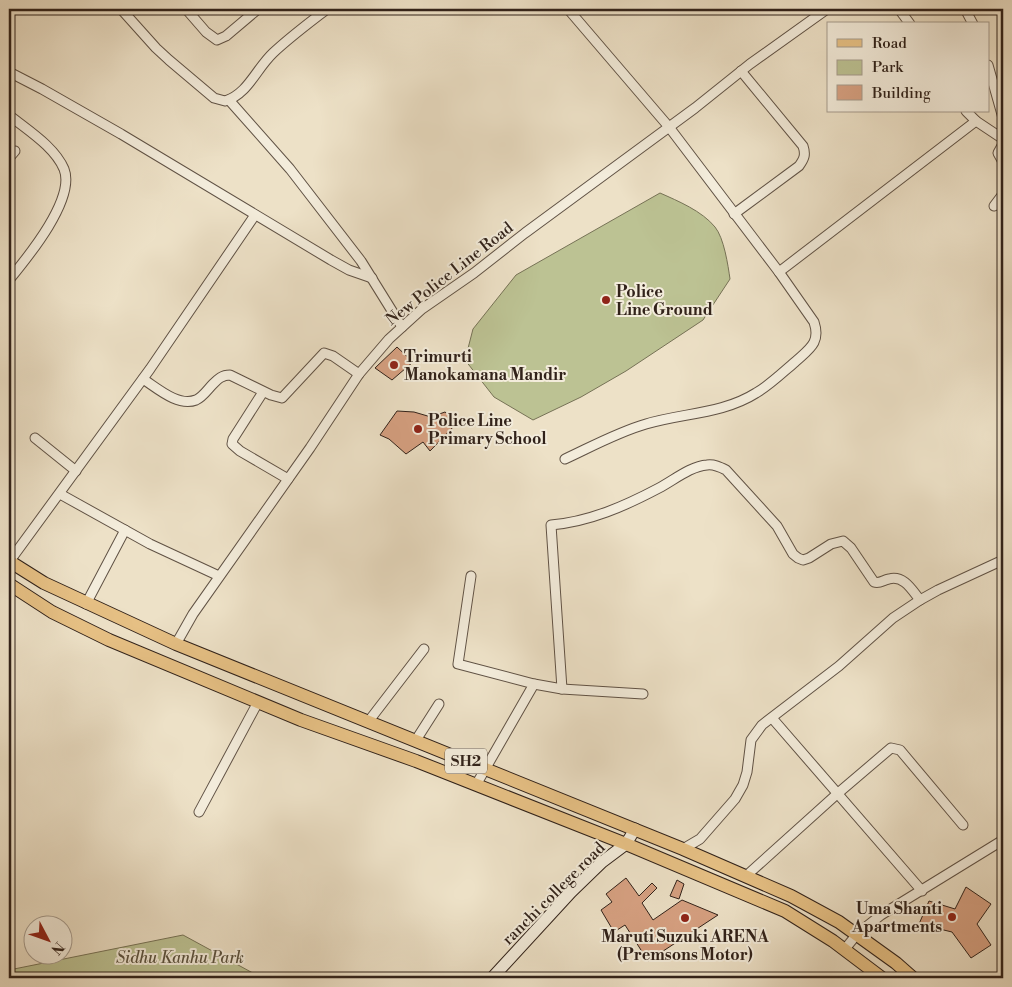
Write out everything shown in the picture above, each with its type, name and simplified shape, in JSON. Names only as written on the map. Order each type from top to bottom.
[{"type":"main road","name":"SH2","points":[[9,561],[44,583],[86,604],[176,644],[416,740],[746,876],[821,912],[857,934],[913,978]]},
{"type":"main road","name":"SH2","points":[[9,584],[52,612],[80,626],[258,702],[301,720],[416,761],[626,844],[785,911],[845,949],[882,978]]},
{"type":"street","points":[[121,9],[156,48],[214,98],[220,101],[229,100],[243,91],[272,53],[327,9]]},
{"type":"street","points":[[186,9],[206,32],[217,40],[226,36],[258,9]]},
{"type":"street","points":[[565,459],[644,424],[705,412],[740,402],[773,381],[810,349],[816,340],[817,330],[814,322],[779,272],[669,128],[568,9]]},
{"type":"street","name":"New Police Line Road","points":[[176,644],[193,614],[359,374],[389,339],[422,309],[474,274],[525,233],[669,128],[741,71],[828,9]]},
{"type":"street","points":[[899,9],[909,22]]},
{"type":"street","points":[[965,9],[971,22]]},
{"type":"street","points":[[734,214],[799,166],[806,153],[803,146],[741,71]]},
{"type":"street","points":[[9,72],[113,130],[349,270],[372,278]]},
{"type":"street","points":[[990,72],[1003,118]]},
{"type":"street","points":[[229,100],[290,170],[361,260],[402,327]]},
{"type":"street","points":[[967,112],[976,121],[1003,139]]},
{"type":"street","points":[[9,115],[55,154],[65,171],[65,183],[63,197],[48,228],[9,280]]},
{"type":"street","points":[[779,272],[976,121]]},
{"type":"street","points":[[1003,144],[998,153],[1003,162]]},
{"type":"street","points":[[994,206],[1003,194]]},
{"type":"street","points":[[9,561],[143,379],[255,214]]},
{"type":"street","points":[[143,379],[175,399],[188,401],[196,400],[219,378],[225,375],[230,375],[276,398],[282,398],[324,353],[333,356],[359,374]]},
{"type":"street","points":[[263,392],[233,438],[232,444],[240,451],[288,479]]},
{"type":"street","points":[[35,438],[76,471]]},
{"type":"street","points":[[562,688],[551,525],[569,524],[601,515],[636,500],[693,469],[707,464],[717,465],[726,470],[777,526],[793,554],[798,558],[803,560],[809,558],[831,544],[843,541],[851,548],[874,582],[878,583],[890,578],[897,578],[904,581],[920,600]]},
{"type":"street","points":[[60,494],[150,544],[219,576]]},
{"type":"street","points":[[86,604],[125,530]]},
{"type":"street","points":[[683,849],[700,839],[735,799],[743,785],[747,772],[751,740],[762,725],[839,666],[893,618],[920,600],[1003,560]]},
{"type":"street","points":[[472,576],[458,664],[534,684],[642,694]]},
{"type":"street","points":[[368,722],[424,648]]},
{"type":"street","points":[[476,785],[534,684]]},
{"type":"street","points":[[199,812],[258,702]]},
{"type":"street","points":[[416,740],[439,704]]},
{"type":"street","points":[[772,718],[922,891]]},
{"type":"street","points":[[746,876],[891,748],[900,750],[963,825]]},
{"type":"street","name":"ranchi college road","points":[[492,978],[571,892],[602,862],[626,844],[634,830]]},
{"type":"street","points":[[845,949],[857,934],[881,915],[1003,840]]},
{"type":"green space","name":"Police Line Ground","points":[[660,193],[689,207],[710,221],[718,232],[723,245],[730,279],[703,320],[626,371],[581,397],[533,420],[494,397],[465,360],[473,329],[516,275]]},
{"type":"green space","name":"Sidhu Kanhu Park","points":[[183,935],[262,978],[9,978],[9,970],[39,964],[72,964],[72,957]]},
{"type":"building","name":"Trimurti Manokamana Mandir","points":[[397,347],[413,362],[392,380],[375,368]]},
{"type":"building","name":"Police Line Primary School","points":[[397,411],[414,412],[431,417],[445,412],[458,422],[430,451],[423,442],[406,454],[389,439],[380,435]]},
{"type":"building","name":"Maruti Suzuki ARENA (Premsons Motor)","points":[[626,878],[639,896],[652,883],[657,888],[642,903],[653,920],[682,900],[718,915],[648,961],[625,925],[614,932],[601,910],[612,902],[606,894]]},
{"type":"building","name":"Maruti Suzuki ARENA (Premsons Motor)","points":[[677,880],[684,884],[679,899],[670,896]]},
{"type":"building","name":"Uma Shanti Apartments","points":[[966,887],[991,904],[977,924],[991,945],[971,958],[952,932],[919,924],[929,901],[955,909]]},
{"type":"place","name":"Police Line Ground","points":[[606,300]]},
{"type":"place","name":"Trimurti Manokamana Mandir","points":[[394,365]]},
{"type":"place","name":"Police Line Primary School","points":[[418,429]]},
{"type":"place","name":"Uma Shanti Apartments","points":[[952,917]]},
{"type":"place","name":"Maruti Suzuki ARENA (Premsons Motor)","points":[[685,918]]}]
